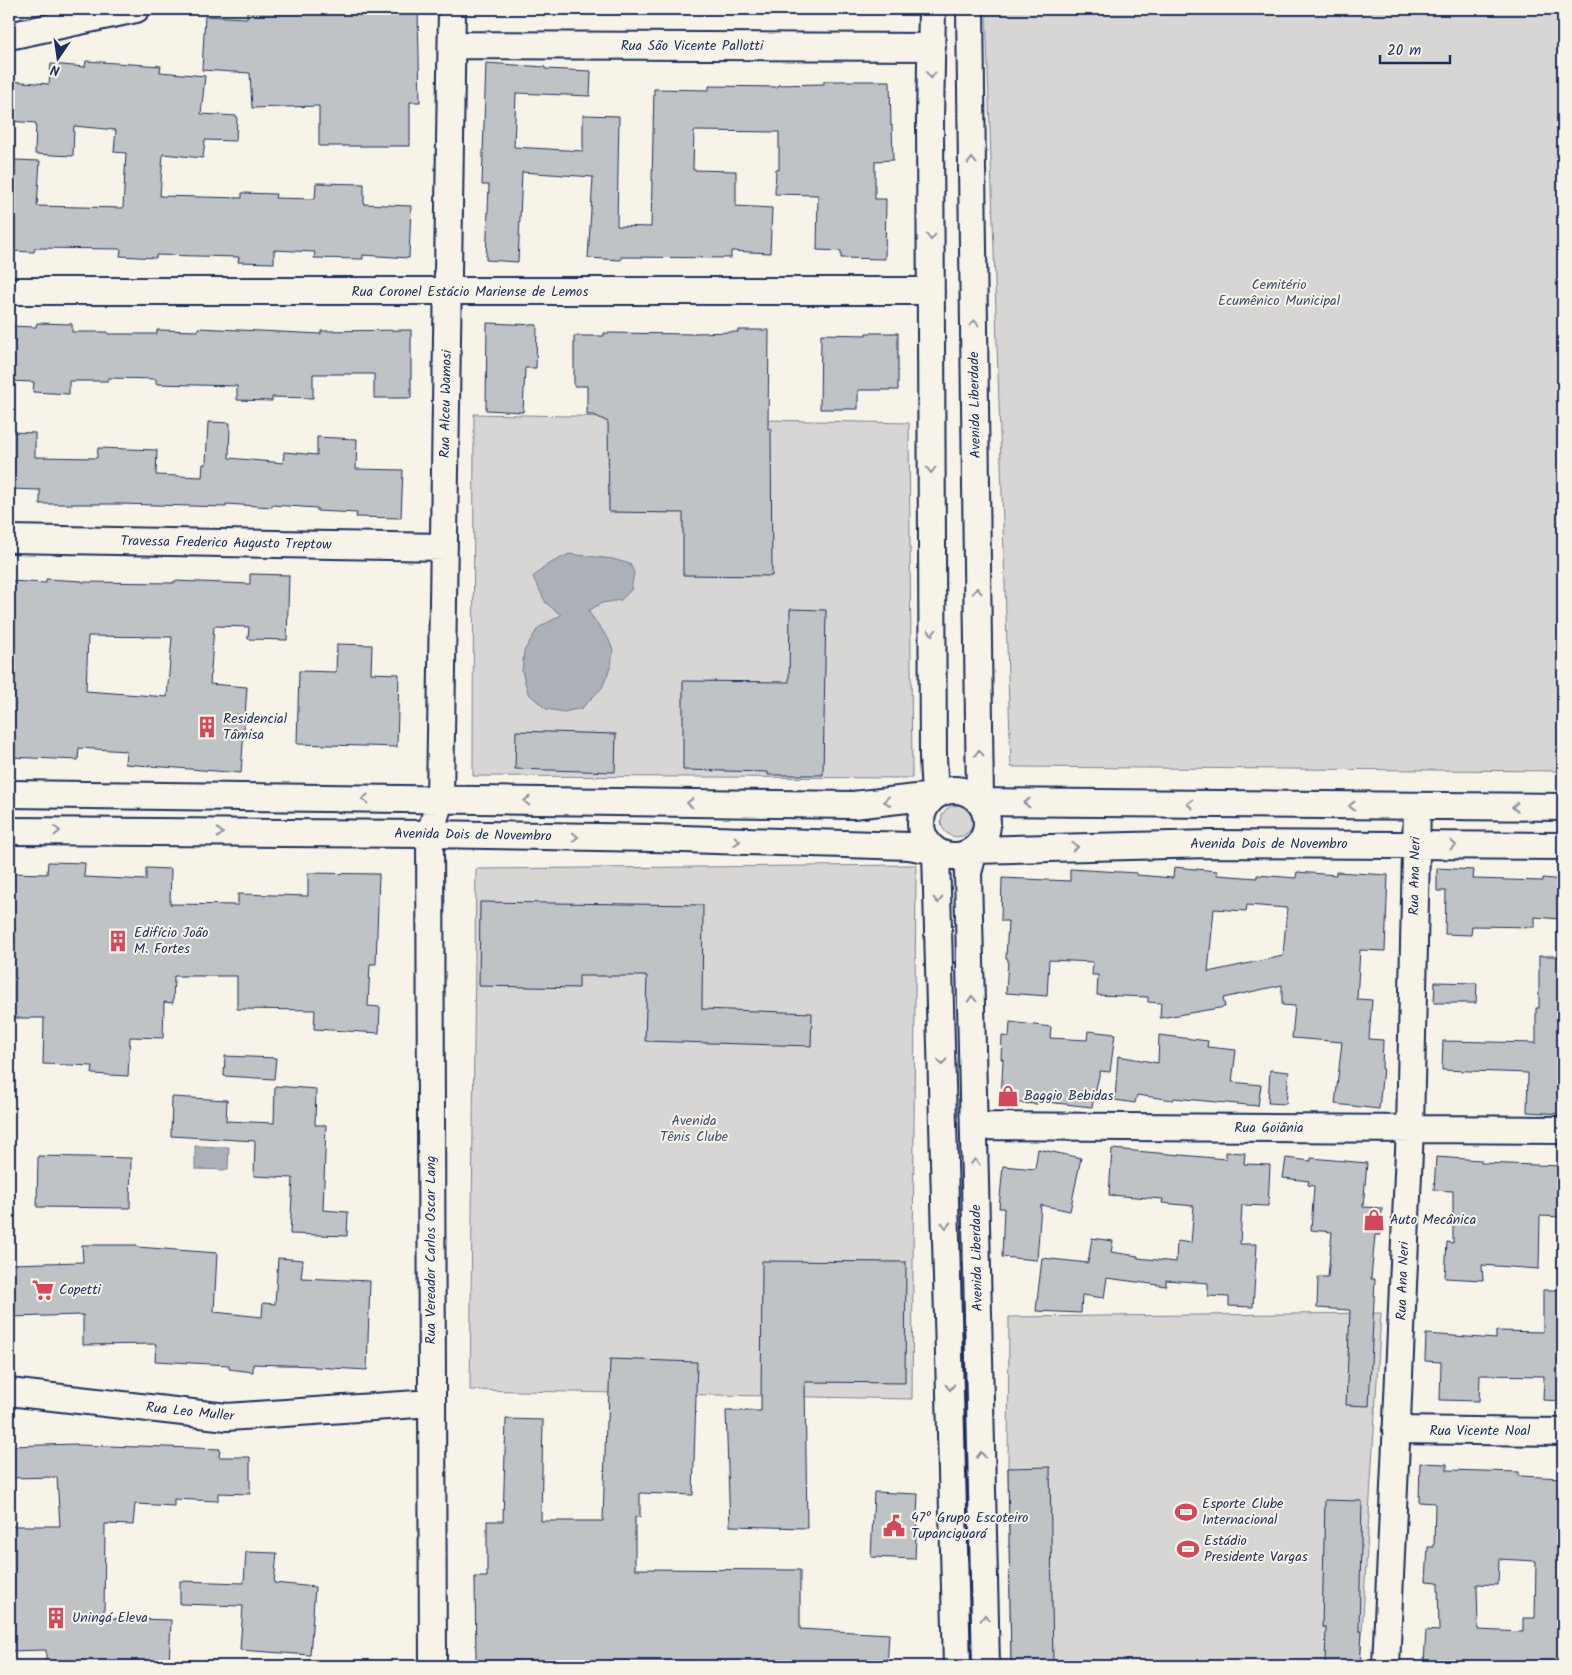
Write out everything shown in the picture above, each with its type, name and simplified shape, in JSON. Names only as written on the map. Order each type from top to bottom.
[{"type":"street","points":[[9,36],[136,9]]},
{"type":"street","name":"Rua Alceu Wamosi","points":[[440,800],[452,9]]},
{"type":"street","points":[[9,794],[853,805],[935,796],[947,791],[959,790],[971,794],[980,802],[986,814],[987,827],[983,840],[974,850],[965,855],[955,856],[945,855],[936,851],[925,839],[921,824],[925,808],[935,796],[933,758],[930,120],[932,9]]},
{"type":"street","name":"Avenida Liberdade","points":[[970,9],[980,802]]},
{"type":"street","name":"Rua São Vicente Pallotti","points":[[452,45],[932,47]]},
{"type":"street","name":"Rua Coronel Estácio Mariense de Lemos","points":[[9,291],[931,291]]},
{"type":"street","name":"Travessa Frederico Augusto Treptow","points":[[9,539],[444,547]]},
{"type":"street","name":"Rua Vereador Carlos Oscar Lang","points":[[432,1666],[430,834],[440,800]]},
{"type":"street","points":[[980,802],[1563,807]]},
{"type":"street","name":"Rua Ana Neri","points":[[1386,1666],[1410,1129],[1417,806]]},
{"type":"street","name":"Avenida Dois de Novembro","points":[[9,831],[430,834],[642,838],[909,846],[936,851]]},
{"type":"street","name":"Avenida Dois de Novembro","points":[[974,850],[1211,844],[1563,846]]},
{"type":"street","name":"Avenida Liberdade","points":[[974,850],[968,872],[986,1666]]},
{"type":"street","points":[[936,851],[957,1666]]},
{"type":"street","name":"Rua Goiânia","points":[[975,1126],[1563,1130]]},
{"type":"street","name":"Rua Leo Muller","points":[[9,1392],[227,1418],[432,1404]]},
{"type":"street","name":"Rua Vicente Noal","points":[[1396,1430],[1563,1432]]},
{"type":"green space","name":"Cemitério Ecumênico Municipal","points":[[986,9],[1563,9],[1563,771],[1011,767]]},
{"type":"green space","points":[[474,414],[909,423],[912,778],[473,776]]},
{"type":"green space","points":[[957,805],[968,810],[973,821],[968,832],[957,837],[946,832],[941,821],[946,810]]},
{"type":"green space","name":"Avenida Tênis Clube","points":[[916,865],[912,1399],[470,1390],[476,869]]},
{"type":"green space","name":"Estádio Presidente Vargas","points":[[1381,1313],[1360,1666],[1011,1666],[1008,1468],[1009,1317]]},
{"type":"shaded area","points":[[569,554],[613,559],[630,564],[634,573],[631,590],[621,600],[602,603],[588,611],[608,638],[613,650],[611,666],[602,688],[582,708],[564,712],[546,709],[528,693],[522,671],[524,651],[538,628],[561,615],[546,603],[533,577],[547,565]]},
{"type":"shaded area","points":[[195,1146],[229,1147],[228,1170],[195,1169]]},
{"type":"building","points":[[418,9],[420,102],[410,102],[410,146],[319,146],[319,106],[252,108],[250,73],[202,70],[205,16],[247,18],[247,10]]},
{"type":"building","points":[[86,61],[161,66],[160,72],[205,76],[201,114],[237,116],[236,141],[205,140],[203,158],[163,154],[160,196],[242,198],[242,193],[276,194],[275,198],[315,199],[316,183],[364,184],[364,204],[411,206],[409,258],[363,255],[363,259],[314,258],[315,252],[274,250],[274,263],[238,262],[239,257],[156,255],[156,258],[120,256],[121,249],[35,248],[34,252],[10,251],[15,160],[40,161],[37,206],[123,208],[126,153],[114,152],[116,130],[74,126],[73,156],[35,154],[36,123],[9,121],[9,81],[49,84],[51,64],[85,67]]},
{"type":"building","points":[[486,63],[545,67],[545,69],[591,71],[590,96],[516,93],[514,147],[583,151],[583,115],[619,116],[617,226],[651,227],[654,89],[709,90],[709,86],[778,87],[778,85],[824,84],[824,81],[890,81],[893,160],[875,161],[875,199],[886,199],[885,259],[841,258],[841,251],[817,250],[818,195],[775,194],[776,169],[779,170],[779,132],[694,131],[693,170],[736,171],[736,206],[772,208],[770,253],[731,251],[731,258],[621,257],[621,260],[588,258],[593,177],[522,172],[518,262],[486,260],[489,185],[482,185]]},
{"type":"building","points":[[37,323],[72,324],[72,332],[108,332],[108,334],[157,334],[157,330],[198,331],[198,328],[321,334],[321,331],[411,330],[411,398],[374,398],[374,374],[313,374],[313,398],[272,397],[272,401],[237,400],[237,386],[156,384],[156,379],[108,378],[108,381],[69,381],[69,394],[33,392],[34,382],[9,381],[9,326],[36,327]]},
{"type":"building","points":[[487,323],[537,325],[536,368],[525,368],[523,412],[486,410]]},
{"type":"building","points":[[738,330],[769,330],[768,429],[771,429],[772,576],[683,575],[683,513],[609,512],[608,422],[594,415],[587,415],[587,386],[574,386],[574,336],[604,336],[604,333],[694,334],[738,332]]},
{"type":"building","points":[[866,333],[898,333],[898,390],[858,390],[858,409],[820,409],[821,334],[866,335]]},
{"type":"building","points":[[208,422],[230,423],[229,458],[283,463],[284,452],[317,455],[317,437],[357,439],[356,469],[403,470],[401,518],[356,517],[357,513],[317,511],[317,508],[272,505],[272,507],[226,504],[226,507],[40,504],[40,490],[9,489],[9,432],[35,433],[35,457],[97,458],[98,448],[157,450],[156,475],[202,477],[203,464],[206,464]]},
{"type":"building","points":[[250,574],[289,575],[287,640],[248,639],[249,627],[214,626],[210,684],[247,687],[241,773],[125,764],[126,751],[79,748],[78,760],[9,757],[9,581],[46,583],[46,579],[82,582],[174,583],[174,581],[250,584]],"holes":[[[88,636],[172,637],[167,697],[86,691]]]},
{"type":"building","points":[[790,609],[826,610],[823,775],[768,775],[768,772],[683,770],[683,681],[789,682]]},
{"type":"building","points":[[337,644],[372,645],[371,673],[399,674],[397,747],[297,744],[299,671],[336,672]]},
{"type":"building","points":[[516,731],[616,734],[615,772],[515,769]]},
{"type":"building","points":[[48,862],[85,863],[84,877],[146,880],[146,868],[171,869],[170,904],[238,905],[238,894],[308,896],[308,873],[379,874],[376,964],[370,964],[368,1006],[380,1007],[379,1033],[314,1029],[315,1010],[237,1009],[237,976],[174,976],[173,1003],[164,1002],[163,1038],[130,1037],[128,1076],[92,1074],[93,1066],[43,1064],[44,1018],[9,1018],[9,873],[47,874]]},
{"type":"building","points":[[1174,867],[1217,871],[1217,875],[1257,878],[1257,875],[1296,878],[1297,872],[1336,875],[1336,872],[1388,875],[1385,951],[1360,950],[1357,999],[1372,1000],[1369,1039],[1383,1040],[1383,1068],[1379,1109],[1335,1104],[1342,1042],[1292,1038],[1295,1006],[1282,1005],[1282,985],[1223,998],[1225,1007],[1160,1018],[1161,1003],[1148,1002],[1148,997],[1097,995],[1098,975],[1092,975],[1093,962],[1049,960],[1047,996],[1006,993],[1008,921],[1001,921],[1002,878],[1070,881],[1070,869],[1137,873],[1137,875],[1173,878]],"holes":[[[1247,905],[1287,908],[1283,956],[1208,972],[1214,909],[1246,911]]]},
{"type":"building","points":[[1437,868],[1474,870],[1473,879],[1543,881],[1543,878],[1563,880],[1560,919],[1535,917],[1535,927],[1472,926],[1471,935],[1445,934],[1446,891],[1437,891]]},
{"type":"building","points":[[480,902],[703,905],[702,1009],[812,1013],[811,1046],[645,1041],[647,976],[579,976],[579,988],[479,986]]},
{"type":"building","points":[[1539,956],[1563,956],[1563,1114],[1527,1112],[1528,1073],[1442,1070],[1443,1041],[1536,1043],[1536,1008],[1539,1008]]},
{"type":"building","points":[[1435,982],[1477,983],[1476,1003],[1434,1003]]},
{"type":"building","points":[[1010,1022],[1051,1027],[1050,1038],[1087,1040],[1088,1031],[1115,1034],[1110,1072],[1100,1071],[1092,1107],[1037,1101],[1037,1104],[1001,1102],[1002,1036],[1009,1037]]},
{"type":"building","points":[[1159,1035],[1208,1041],[1207,1047],[1236,1050],[1232,1082],[1261,1085],[1258,1106],[1174,1098],[1173,1100],[1137,1095],[1135,1103],[1115,1100],[1118,1056],[1158,1063]]},
{"type":"building","points":[[225,1056],[276,1058],[274,1079],[224,1076]]},
{"type":"building","points":[[1270,1070],[1289,1072],[1286,1104],[1268,1103]]},
{"type":"building","points":[[275,1086],[316,1089],[315,1125],[326,1125],[323,1210],[348,1212],[347,1236],[290,1234],[293,1178],[254,1176],[255,1141],[171,1136],[172,1097],[227,1100],[226,1121],[274,1123]]},
{"type":"building","points":[[1038,1149],[1081,1158],[1070,1211],[1041,1205],[1037,1260],[1002,1257],[1004,1208],[999,1208],[1003,1166],[1035,1169]]},
{"type":"building","points":[[1112,1149],[1226,1159],[1226,1152],[1245,1153],[1244,1164],[1270,1165],[1268,1206],[1242,1205],[1240,1244],[1257,1244],[1253,1307],[1229,1306],[1229,1297],[1208,1296],[1208,1283],[1166,1280],[1166,1286],[1107,1278],[1104,1298],[1082,1295],[1081,1313],[1036,1311],[1042,1258],[1088,1263],[1092,1238],[1113,1241],[1111,1252],[1138,1256],[1138,1258],[1176,1262],[1177,1241],[1191,1243],[1194,1206],[1162,1203],[1163,1199],[1109,1195]]},
{"type":"building","points":[[38,1156],[131,1158],[130,1208],[37,1207]]},
{"type":"building","points":[[1436,1157],[1481,1160],[1481,1163],[1563,1166],[1563,1217],[1540,1216],[1539,1269],[1482,1265],[1483,1280],[1445,1278],[1447,1242],[1453,1243],[1453,1191],[1434,1190]]},
{"type":"building","points":[[1286,1158],[1311,1161],[1311,1158],[1367,1163],[1363,1207],[1382,1208],[1380,1235],[1375,1235],[1371,1279],[1375,1279],[1369,1406],[1346,1405],[1350,1310],[1317,1308],[1318,1277],[1328,1277],[1332,1232],[1311,1230],[1314,1186],[1308,1185],[1309,1181],[1283,1178]]},
{"type":"building","points":[[82,1245],[137,1245],[137,1247],[217,1253],[214,1312],[262,1317],[263,1303],[275,1304],[278,1258],[303,1260],[301,1278],[370,1281],[367,1370],[253,1364],[253,1372],[229,1369],[229,1365],[155,1361],[156,1344],[83,1345],[83,1315],[9,1317],[9,1264],[83,1262]]},
{"type":"building","points":[[762,1261],[906,1262],[905,1383],[805,1382],[807,1528],[730,1526],[726,1411],[761,1411]]},
{"type":"building","points":[[1543,1290],[1563,1290],[1563,1401],[1543,1400],[1544,1376],[1480,1375],[1479,1401],[1440,1400],[1441,1362],[1425,1361],[1426,1334],[1496,1339],[1496,1331],[1543,1332]]},
{"type":"building","points":[[610,1359],[697,1362],[693,1495],[640,1493],[640,1517],[635,1517],[635,1569],[800,1570],[800,1629],[889,1634],[887,1666],[800,1662],[624,1661],[614,1662],[614,1666],[519,1666],[519,1661],[476,1661],[475,1577],[487,1577],[487,1521],[503,1521],[506,1419],[543,1420],[541,1521],[603,1521]]},
{"type":"building","points":[[77,1444],[220,1449],[219,1457],[250,1457],[250,1494],[218,1493],[218,1501],[174,1499],[174,1506],[135,1504],[133,1525],[105,1524],[104,1618],[171,1620],[169,1666],[46,1666],[46,1650],[9,1651],[9,1526],[60,1526],[57,1477],[9,1478],[9,1446]]},
{"type":"building","points":[[1420,1463],[1447,1464],[1447,1470],[1519,1472],[1519,1476],[1563,1478],[1563,1662],[1516,1660],[1516,1666],[1477,1666],[1424,1662],[1426,1630],[1439,1631],[1438,1582],[1426,1581],[1428,1547],[1434,1547],[1435,1503],[1419,1502]],"holes":[[[1499,1559],[1536,1561],[1535,1618],[1523,1618],[1523,1632],[1478,1630],[1477,1584],[1498,1585]]]},
{"type":"building","points":[[1050,1467],[1053,1666],[1011,1666],[1008,1468]]},
{"type":"building","name":"47º Grupo Escoteiro Tupanciguará","points":[[874,1492],[918,1494],[915,1559],[871,1557]]},
{"type":"building","points":[[1325,1500],[1362,1501],[1359,1631],[1362,1631],[1360,1666],[1325,1666],[1326,1627],[1322,1627]]},
{"type":"building","points":[[246,1552],[277,1553],[274,1583],[315,1587],[310,1655],[240,1650],[243,1606],[180,1604],[180,1581],[244,1583]]},
{"type":"place","name":"Residencial Tâmisa","points":[[207,727]]},
{"type":"place","name":"Edifício João M. Fortes","points":[[118,941]]},
{"type":"place","name":"Baggio Bebidas","points":[[1008,1096]]},
{"type":"place","name":"Auto Mecânica","points":[[1374,1220]]},
{"type":"place","name":"Copetti","points":[[43,1290]]},
{"type":"place","name":"Esporte Clube Internacional","points":[[1186,1512]]},
{"type":"place","name":"47º Grupo Escoteiro Tupanciguará","points":[[894,1526]]},
{"type":"place","name":"Estádio Presidente Vargas","points":[[1188,1549]]},
{"type":"place","name":"Uningá Eleva","points":[[56,1618]]}]
